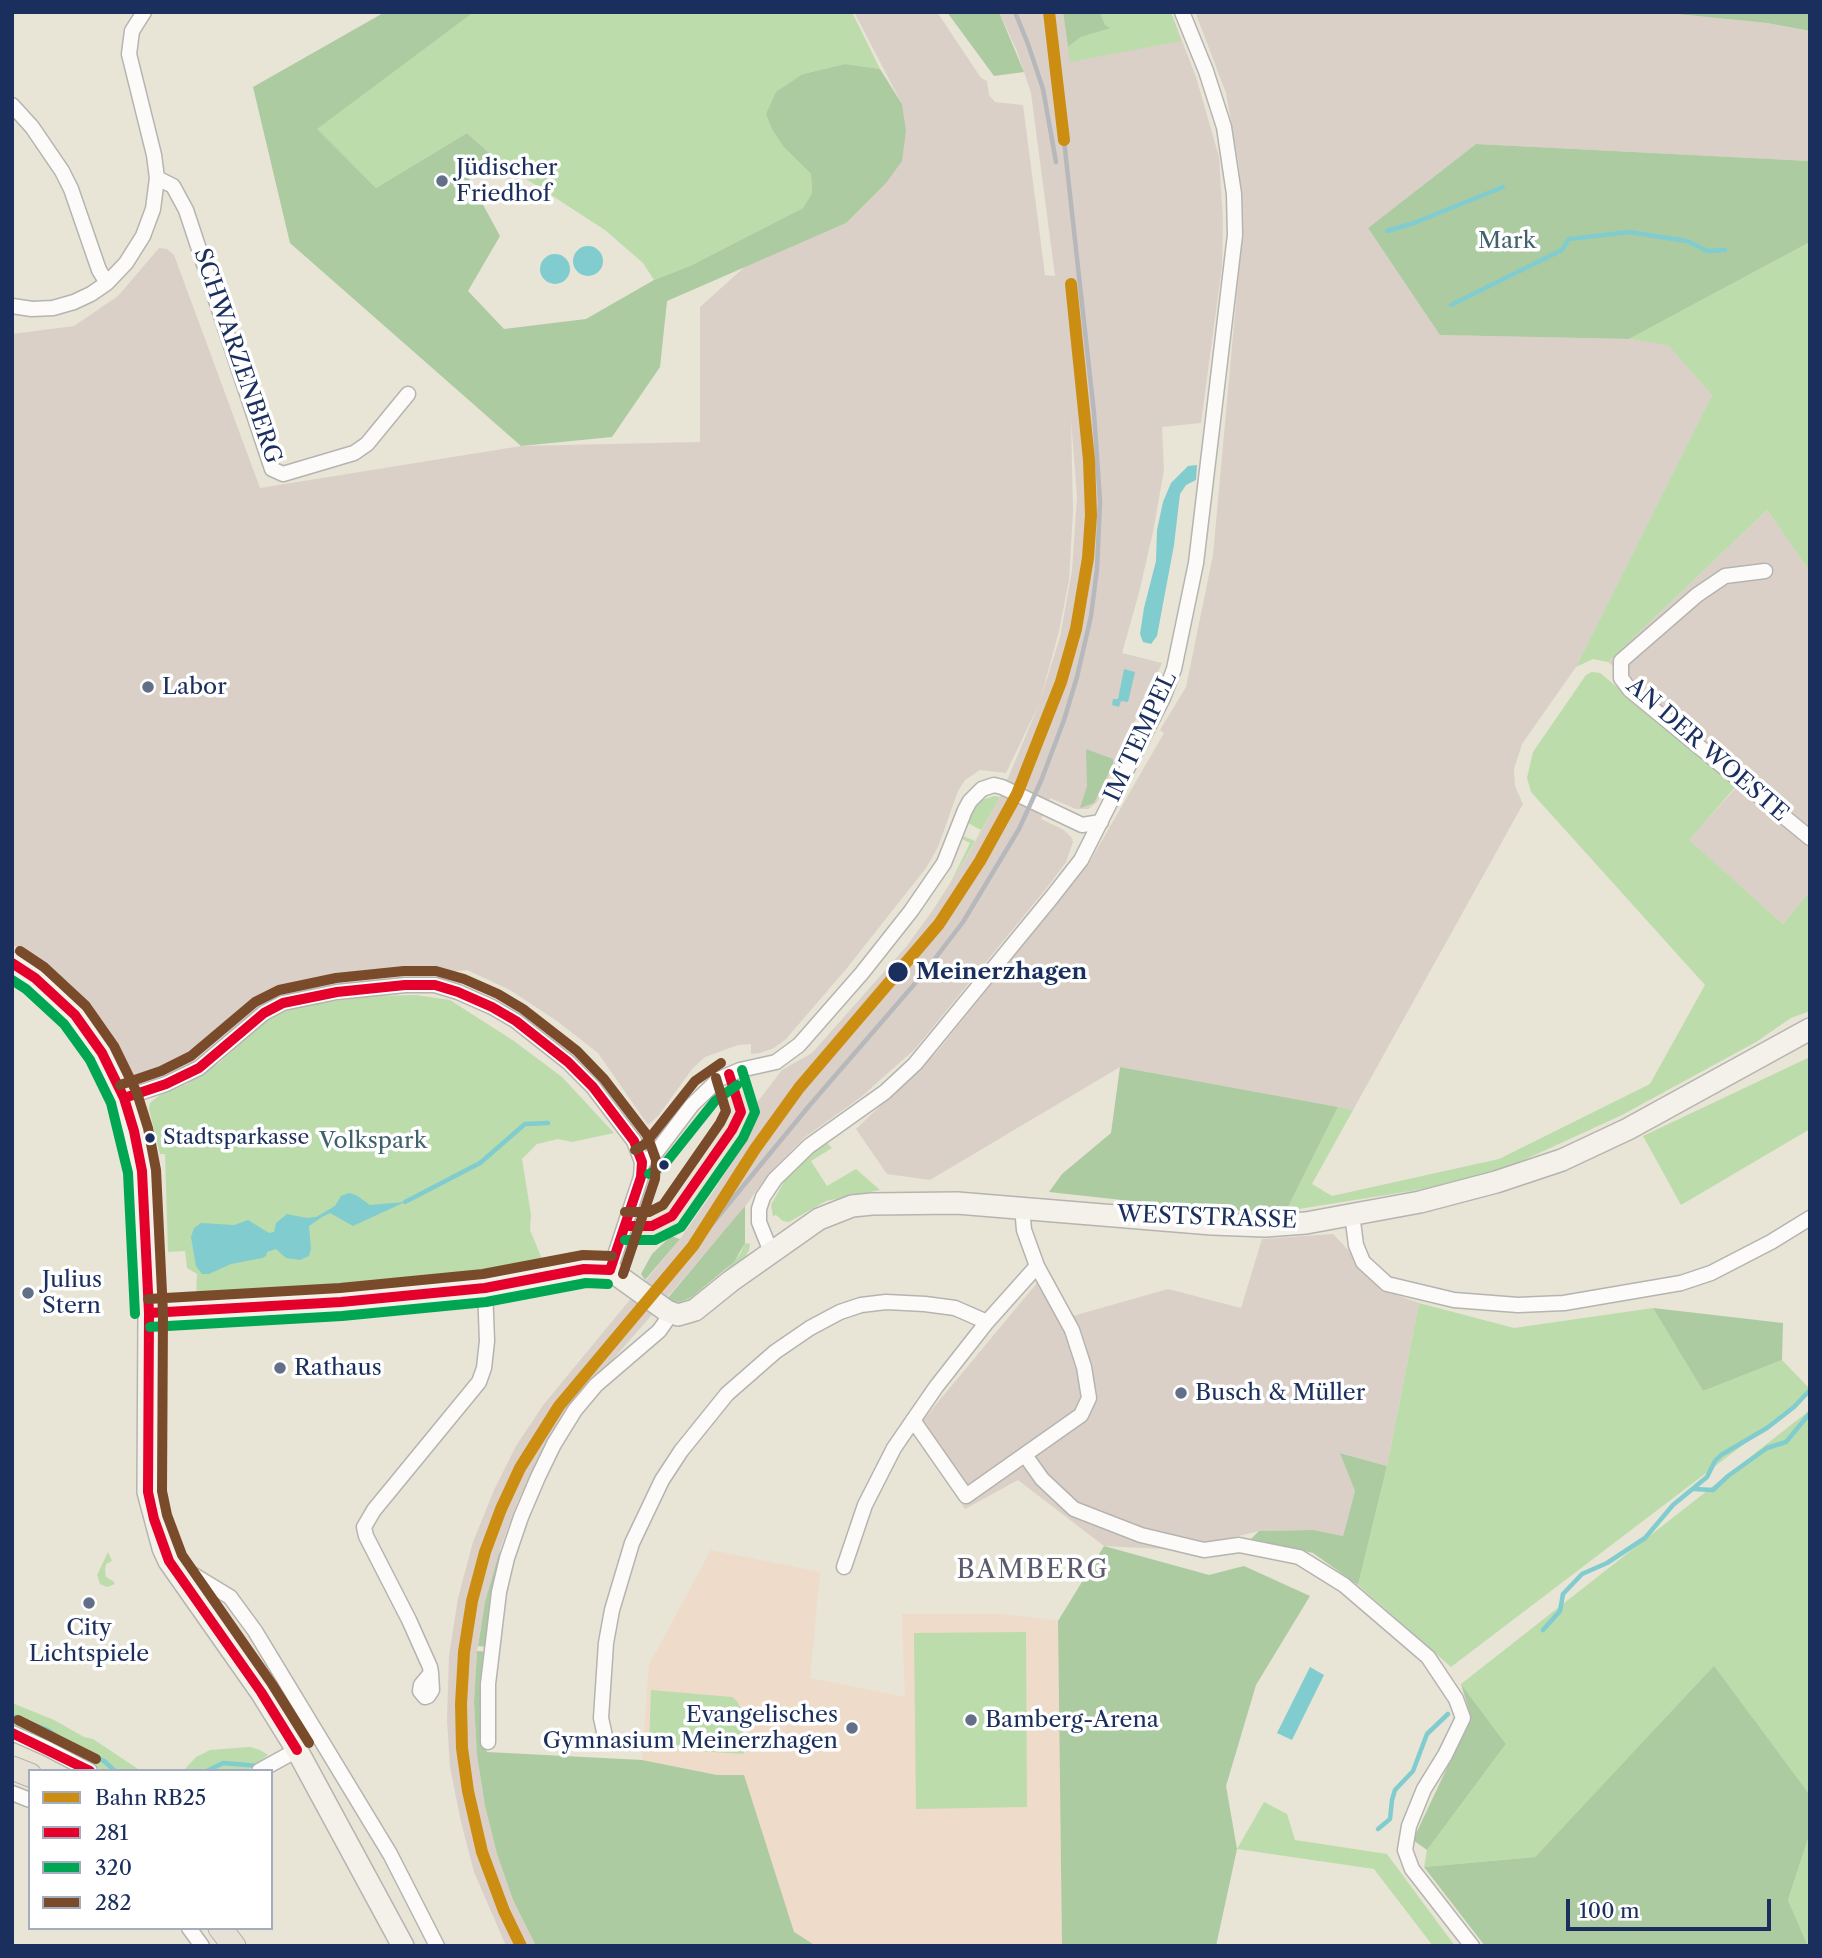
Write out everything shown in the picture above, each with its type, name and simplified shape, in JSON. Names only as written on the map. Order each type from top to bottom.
[{"type":"main road","points":[[12,963],[35,978],[75,1015],[102,1053],[124,1098],[134,1130],[142,1171],[149,1313],[149,1492],[154,1519],[169,1561],[261,1692],[297,1750],[403,1946]]},
{"type":"main road","name":"WESTSTRASSE","points":[[671,1314],[695,1310],[819,1219],[852,1206],[957,1203],[1265,1226],[1306,1223],[1442,1196],[1496,1182],[1562,1160],[1628,1129],[1810,1029]]},
{"type":"main road","points":[[149,1313],[295,1306],[485,1288],[597,1268],[610,1270],[671,1314]]},
{"type":"main road","points":[[222,1930],[234,1946]]},
{"type":"street","points":[[12,306],[53,308],[74,302],[107,282],[126,263],[143,236],[153,209],[157,178],[154,155],[129,54],[132,31],[144,12]]},
{"type":"street","name":"IM TEMPEL","points":[[771,1252],[761,1230],[759,1209],[763,1197],[775,1179],[808,1146],[885,1092],[932,1046],[1080,860],[1163,698],[1174,668],[1196,563],[1235,235],[1229,153],[1217,102],[1183,15]]},
{"type":"street","points":[[12,105],[49,150],[62,171],[71,189],[99,270],[107,282]]},
{"type":"street","name":"SCHWARZENBERG","points":[[157,178],[173,186],[186,209],[272,468],[283,474],[354,453],[367,444],[408,394]]},
{"type":"street","name":"AN DER WOESTE","points":[[1765,571],[1725,576],[1697,595],[1621,661],[1621,678],[1630,690],[1810,838]]},
{"type":"street","points":[[642,1162],[654,1155],[692,1105],[719,1079],[740,1070],[776,1062],[799,1045],[887,942],[924,893],[944,863],[965,810],[976,793],[994,785],[1082,825],[1101,822]]},
{"type":"street","points":[[124,1098],[191,1073],[222,1051],[264,1013],[283,1003],[337,992],[405,985],[435,985],[458,992],[492,1007],[532,1033],[568,1062],[593,1087],[634,1141],[642,1162],[641,1177],[610,1270]]},
{"type":"street","points":[[913,1420],[966,1496],[1082,1415],[1089,1398],[1084,1367],[1072,1330],[1037,1266],[1024,1230],[1023,1207]]},
{"type":"street","points":[[1352,1214],[1356,1245],[1363,1262],[1387,1284],[1454,1300],[1518,1305],[1564,1303],[1681,1283],[1711,1273],[1810,1218]]},
{"type":"street","points":[[844,1567],[861,1514],[878,1476],[913,1420],[987,1322],[1037,1266]]},
{"type":"street","points":[[432,1673],[422,1646],[366,1536],[364,1527],[374,1510],[479,1382],[484,1368],[487,1341],[485,1288]]},
{"type":"street","points":[[605,1736],[601,1718],[606,1643],[612,1609],[632,1543],[658,1489],[681,1451],[727,1394],[775,1352],[810,1328],[840,1312],[861,1305],[886,1302],[956,1308],[987,1322]]},
{"type":"street","points":[[488,1742],[488,1684],[499,1592],[507,1558],[525,1507],[554,1444],[575,1410],[596,1385],[659,1331],[671,1314]]},
{"type":"street","points":[[1025,1455],[1042,1479],[1074,1509],[1141,1535],[1204,1550],[1239,1545],[1299,1557],[1344,1585],[1428,1657],[1456,1699],[1463,1718],[1446,1755],[1424,1789],[1409,1826],[1405,1850],[1412,1869],[1472,1946]]},
{"type":"street","points":[[169,1561],[197,1575],[230,1597],[255,1631],[390,1854],[437,1946]]},
{"type":"street","points":[[12,1733],[86,1769]]},
{"type":"street","points":[[263,1769],[297,1750]]},
{"type":"street","points":[[190,1930],[202,1946]]},
{"type":"shaded area","points":[[854,12],[937,12],[981,78],[987,81],[989,95],[995,102],[1023,105],[1045,275],[1055,276],[1031,93],[1017,51],[999,12],[1063,12],[1068,47],[1174,20],[1196,77],[1219,157],[1223,221],[1222,266],[1201,423],[1162,427],[1164,470],[1139,593],[1122,653],[1162,663],[1097,802],[1088,809],[1076,809],[1050,798],[1041,819],[1064,830],[1073,842],[1066,862],[1049,885],[915,1049],[861,1097],[805,1137],[771,1171],[738,1216],[595,1380],[539,1460],[518,1501],[500,1549],[485,1602],[477,1651],[474,1702],[477,1756],[485,1806],[497,1854],[513,1900],[536,1946],[506,1946],[474,1872],[450,1767],[447,1720],[449,1656],[458,1598],[473,1542],[494,1490],[516,1446],[544,1404],[680,1239],[713,1192],[749,1136],[749,1113],[782,1070],[812,1053],[906,947],[933,910],[1000,797],[1040,702],[1006,773],[980,770],[965,780],[958,791],[938,847],[926,868],[847,968],[786,1039],[774,1048],[760,1053],[751,1054],[751,1044],[738,1045],[705,1057],[692,1069],[659,1115],[648,1125],[598,1053],[557,1021],[510,990],[467,970],[336,982],[270,999],[192,1061],[170,1071],[134,1081],[80,1004],[47,971],[12,944],[12,334],[74,326],[118,296],[159,248],[167,249],[174,255],[260,488],[521,446],[700,442],[700,307],[749,263],[846,223],[902,104]],"holes":[[[1071,419],[1077,497],[1072,571],[1060,637],[1040,701],[1059,631],[1069,580],[1073,511]]]},
{"type":"shaded area","points":[[1657,12],[1767,23],[1810,31],[1810,161],[1476,144],[1368,228],[1441,335],[1629,339],[1668,344],[1712,395],[1576,667],[1522,744],[1514,769],[1515,786],[1523,804],[1353,1110],[1120,1067],[930,1180],[887,1174],[856,1129],[936,1053],[1089,863],[1164,733],[1160,730],[1186,687],[1213,555],[1243,226],[1239,166],[1226,93],[1196,14]]},
{"type":"shaded area","points":[[1767,510],[1810,572],[1810,891],[1783,924],[1688,840],[1747,776],[1608,662]]},
{"type":"shaded area","points":[[1333,1234],[1388,1292],[1419,1303],[1387,1466],[1341,1453],[1355,1491],[1343,1536],[1314,1530],[1259,1531],[1181,1550],[1104,1546],[1018,1480],[965,1509],[914,1431],[1037,1283],[1059,1320],[1168,1289],[1241,1308],[1262,1239]]},
{"type":"shaded area","name":"Evangelisches Gymnasium Meinerzhagen","points":[[711,1550],[820,1572],[810,1678],[905,1697],[902,1614],[1003,1614],[1058,1621],[1062,1946],[816,1946],[794,1933],[743,1776],[717,1775],[642,1760],[649,1665]]},
{"type":"green space","points":[[385,12],[474,12],[317,129],[376,188],[467,133],[497,160],[469,179],[500,236],[468,291],[504,329],[586,319],[654,280],[690,266],[803,208],[812,193],[811,174],[784,147],[766,114],[776,92],[803,74],[845,64],[880,69],[902,104],[906,131],[902,161],[886,183],[846,223],[667,301],[660,367],[612,437],[521,446],[290,243],[253,87]]},
{"type":"green space","points":[[474,12],[852,12],[880,69],[845,64],[803,74],[773,131],[811,174],[812,193],[803,208],[690,266],[654,280],[643,263],[605,230],[497,160],[467,133],[376,188],[316,129]]},
{"type":"green space","points":[[947,12],[999,12],[1024,72],[994,76]]},
{"type":"green space","points":[[1063,12],[1100,12],[1105,25],[1111,28],[1081,37],[1068,47]]},
{"type":"green space","points":[[1100,12],[1171,12],[1181,41],[1070,62],[1068,47],[1081,37],[1110,28],[1105,25]]},
{"type":"green space","points":[[1657,12],[1810,12],[1810,31],[1767,23]]},
{"type":"green space","name":"Mark","points":[[1476,144],[1810,161],[1810,242],[1629,339],[1440,335],[1368,228]]},
{"type":"green space","points":[[1810,242],[1810,572],[1767,510],[1608,662],[1593,659],[1576,667],[1712,395],[1668,345],[1629,339]]},
{"type":"green space","points":[[1592,672],[1600,673],[1737,785],[1689,840],[1783,924],[1810,891],[1810,1011],[1791,1018],[1756,1042],[1622,1115],[1511,1166],[1436,1187],[1286,1211],[1338,1107],[1353,1110],[1312,1184],[1332,1196],[1499,1159],[1650,1084],[1705,985],[1531,792],[1527,778],[1533,752],[1586,675]]},
{"type":"green space","points":[[1086,749],[1113,759],[1113,764],[1094,803],[1080,808],[1087,786]]},
{"type":"green space","points":[[1000,797],[968,854],[950,884],[970,843],[962,839],[963,836],[975,841],[981,830],[968,823],[972,812],[982,800]]},
{"type":"green space","name":"Volkspark","points":[[416,995],[450,1000],[514,1041],[562,1077],[614,1133],[572,1142],[558,1139],[537,1144],[522,1159],[531,1215],[530,1230],[542,1259],[466,1275],[196,1298],[197,1274],[187,1268],[185,1251],[168,1252],[165,1154],[160,1154],[149,1109],[150,1103],[160,1095],[187,1084],[219,1063],[268,1019],[290,1007],[372,996]]},
{"type":"green space","points":[[1810,1057],[1810,1129],[1681,1205],[1643,1136]]},
{"type":"green space","points":[[1120,1067],[1338,1107],[1286,1211],[1213,1210],[1049,1192],[1062,1174],[1111,1133]]},
{"type":"green space","points":[[826,1142],[832,1148],[811,1161],[827,1186],[856,1169],[880,1190],[826,1201],[789,1222],[773,1216],[771,1205],[785,1180],[811,1153]]},
{"type":"green space","points":[[745,1206],[745,1243],[734,1262],[693,1296],[682,1301],[672,1302],[667,1299]]},
{"type":"green space","points":[[671,1236],[680,1239],[645,1280],[641,1274],[652,1254]]},
{"type":"green space","points":[[745,1243],[750,1244],[749,1250],[741,1265],[698,1298],[679,1304],[672,1302],[693,1296],[723,1273],[740,1254]]},
{"type":"green space","points":[[1419,1303],[1514,1328],[1653,1308],[1703,1391],[1782,1360],[1810,1389],[1810,1394],[1451,1667],[1358,1585],[1387,1466]]},
{"type":"green space","points":[[1653,1308],[1783,1323],[1782,1360],[1703,1391]]},
{"type":"green space","points":[[1810,1410],[1810,1795],[1714,1667],[1535,1857],[1424,1867],[1427,1850],[1506,1744],[1461,1684]]},
{"type":"green space","points":[[1340,1453],[1387,1466],[1358,1585],[1313,1553],[1251,1539],[1259,1531],[1314,1530],[1343,1536],[1355,1491]]},
{"type":"green space","points":[[1104,1546],[1209,1575],[1244,1566],[1310,1596],[1256,1685],[1226,1786],[1237,1849],[1216,1946],[1062,1946],[1058,1621]]},
{"type":"green space","points":[[500,1549],[489,1647],[478,1646],[485,1602]]},
{"type":"green space","points":[[108,1552],[112,1561],[106,1564],[106,1577],[115,1584],[107,1587],[100,1584],[97,1575]]},
{"type":"green space","name":"Bamberg-Arena","points":[[1026,1632],[1027,1807],[916,1809],[914,1633]]},
{"type":"green space","points":[[477,1651],[489,1652],[485,1746],[487,1752],[642,1760],[717,1775],[744,1775],[794,1932],[816,1946],[536,1946],[513,1900],[497,1854],[485,1806],[477,1756],[474,1702]]},
{"type":"green space","points":[[1714,1666],[1810,1795],[1810,1833],[1788,1900],[1808,1946],[1485,1946],[1424,1867],[1535,1857]]},
{"type":"green space","points":[[1461,1684],[1506,1744],[1427,1850],[1413,1840],[1471,1717]]},
{"type":"green space","points":[[651,1690],[732,1697],[741,1709],[744,1754],[649,1748]]},
{"type":"green space","points":[[12,1703],[93,1739],[138,1769],[100,1769],[12,1725]]},
{"type":"green space","points":[[250,1747],[268,1755],[249,1769],[185,1769],[196,1757],[210,1750]]},
{"type":"green space","points":[[1264,1802],[1287,1814],[1295,1840],[1387,1854],[1455,1946],[1433,1946],[1374,1869],[1237,1849]]},
{"type":"green space","points":[[1810,1833],[1810,1946],[1808,1946],[1788,1900]]},
{"type":"water","points":[[588,246],[594,247],[602,255],[602,267],[594,275],[588,276],[582,275],[574,267],[573,261],[574,255],[582,247]]},
{"type":"water","points":[[555,254],[561,255],[569,263],[569,275],[561,283],[555,284],[549,283],[541,275],[540,269],[541,263],[549,255]]},
{"type":"water","points":[[1197,465],[1196,480],[1186,485],[1180,494],[1174,545],[1157,636],[1151,644],[1143,642],[1140,634],[1156,561],[1157,530],[1163,502],[1171,483],[1188,466]]},
{"type":"water","points":[[1124,669],[1135,672],[1128,702],[1121,701],[1119,707],[1112,705],[1113,699],[1118,699]]},
{"type":"water","points":[[349,1193],[370,1205],[405,1202],[353,1226],[330,1213],[322,1217],[309,1226],[311,1249],[309,1256],[300,1260],[286,1258],[276,1249],[267,1252],[262,1258],[231,1264],[209,1274],[202,1274],[196,1266],[191,1237],[194,1228],[201,1223],[234,1225],[248,1220],[269,1233],[274,1232],[276,1223],[287,1214],[316,1217],[335,1206],[341,1196]]},
{"type":"water","points":[[1310,1667],[1324,1675],[1292,1740],[1277,1733]]},
{"type":"waterway","points":[[1387,231],[1503,187]]},
{"type":"waterway","points":[[1451,305],[1562,250],[1569,239],[1629,232],[1687,241],[1708,251],[1725,250]]},
{"type":"waterway","points":[[405,1202],[480,1163],[525,1124],[548,1123]]},
{"type":"waterway","points":[[1543,1630],[1560,1611],[1563,1594],[1582,1574],[1607,1563],[1645,1538],[1673,1505],[1707,1477],[1721,1455],[1767,1428],[1794,1407],[1810,1390]]},
{"type":"waterway","points":[[1694,1489],[1713,1490],[1767,1448],[1786,1442],[1810,1413]]},
{"type":"waterway","points":[[1378,1829],[1390,1819],[1395,1790],[1413,1771],[1427,1734],[1448,1714]]},
{"type":"waterway","points":[[12,1716],[48,1730],[104,1761],[113,1769]]},
{"type":"waterway","points":[[211,1769],[223,1763],[259,1766]]},
{"type":"railway","points":[[1015,12],[1043,89],[1056,162]]},
{"type":"railway","points":[[670,1275],[809,1106],[924,973],[963,922],[1019,829],[1064,720],[1091,616],[1097,569],[1100,502],[1094,413],[1064,140]]},
{"type":"rail line","name":"RB25","points":[[1049,12],[1064,140]]},
{"type":"rail line","name":"RB25","points":[[521,1946],[504,1911],[482,1852],[468,1791],[462,1748],[464,1652],[472,1601],[485,1552],[520,1468],[559,1406],[693,1246],[755,1149],[799,1088],[939,924],[980,861],[1017,794],[1061,682],[1076,629],[1088,558],[1091,515],[1089,460],[1071,284]]},
{"type":"transit line","name":"282","points":[[20,951],[44,967],[86,1006],[114,1046],[137,1093],[148,1128],[156,1170],[163,1313],[162,1491],[167,1515],[182,1555],[272,1684],[309,1743]]},
{"type":"transit line","name":"281","points":[[12,963],[35,978],[75,1015],[102,1053],[124,1098],[142,1171],[149,1313],[148,1492],[154,1519],[169,1561],[261,1692],[297,1750]]},
{"type":"transit line","name":"282","points":[[120,1085],[161,1071],[191,1056],[255,1002],[279,990],[336,978],[404,971],[436,971],[464,979],[523,1009],[577,1051],[604,1079],[647,1135],[656,1160],[655,1179],[623,1274]]},
{"type":"transit line","name":"320","points":[[12,980],[26,989],[64,1024],[90,1060],[111,1103],[128,1173],[135,1314]]},
{"type":"transit line","name":"281","points":[[124,1098],[166,1084],[199,1068],[264,1013],[283,1003],[337,992],[405,985],[435,985],[458,992],[516,1021],[568,1062],[593,1087],[634,1141],[642,1162],[641,1177],[610,1270]]},
{"type":"transit line","name":"282","points":[[635,1150],[645,1144],[695,1081],[721,1063]]},
{"type":"transit line","name":"320","points":[[625,1240],[655,1240],[681,1227],[743,1138],[755,1112],[742,1070]]},
{"type":"transit line","name":"281","points":[[625,1226],[652,1226],[672,1216],[732,1130],[741,1112],[729,1074]]},
{"type":"transit line","name":"282","points":[[625,1212],[649,1212],[663,1205],[720,1123],[726,1111],[716,1078]]},
{"type":"transit line","name":"320","points":[[649,1174],[664,1165],[715,1101],[737,1085]]},
{"type":"transit line","name":"282","points":[[148,1299],[340,1288],[483,1274],[583,1255],[612,1256]]},
{"type":"transit line","name":"281","points":[[149,1313],[341,1302],[485,1288],[584,1269],[610,1270]]},
{"type":"transit line","name":"320","points":[[150,1327],[342,1316],[486,1302],[586,1283],[608,1284]]},
{"type":"transit line","name":"282","points":[[18,1720],[96,1759]]},
{"type":"transit line","name":"281","points":[[12,1733],[86,1769]]},
{"type":"place","name":"Jüdischer Friedhof","points":[[442,181]]},
{"type":"place","name":"Labor","points":[[148,687]]},
{"type":"place","name":"Meinerzhagen","points":[[898,972]]},
{"type":"place","name":"Stadtsparkasse","points":[[150,1138]]},
{"type":"place","name":"Julius Stern","points":[[28,1293]]},
{"type":"place","name":"Rathaus","points":[[280,1368]]},
{"type":"place","name":"Busch & Müller","points":[[1181,1393]]},
{"type":"place","name":"City Lichtspiele","points":[[89,1603]]},
{"type":"place","name":"Bamberg-Arena","points":[[971,1720]]},
{"type":"place","name":"Evangelisches Gymnasium Meinerzhagen","points":[[852,1728]]},
{"type":"district","name":"BAMBERG","points":[[1033,1570]]}]
